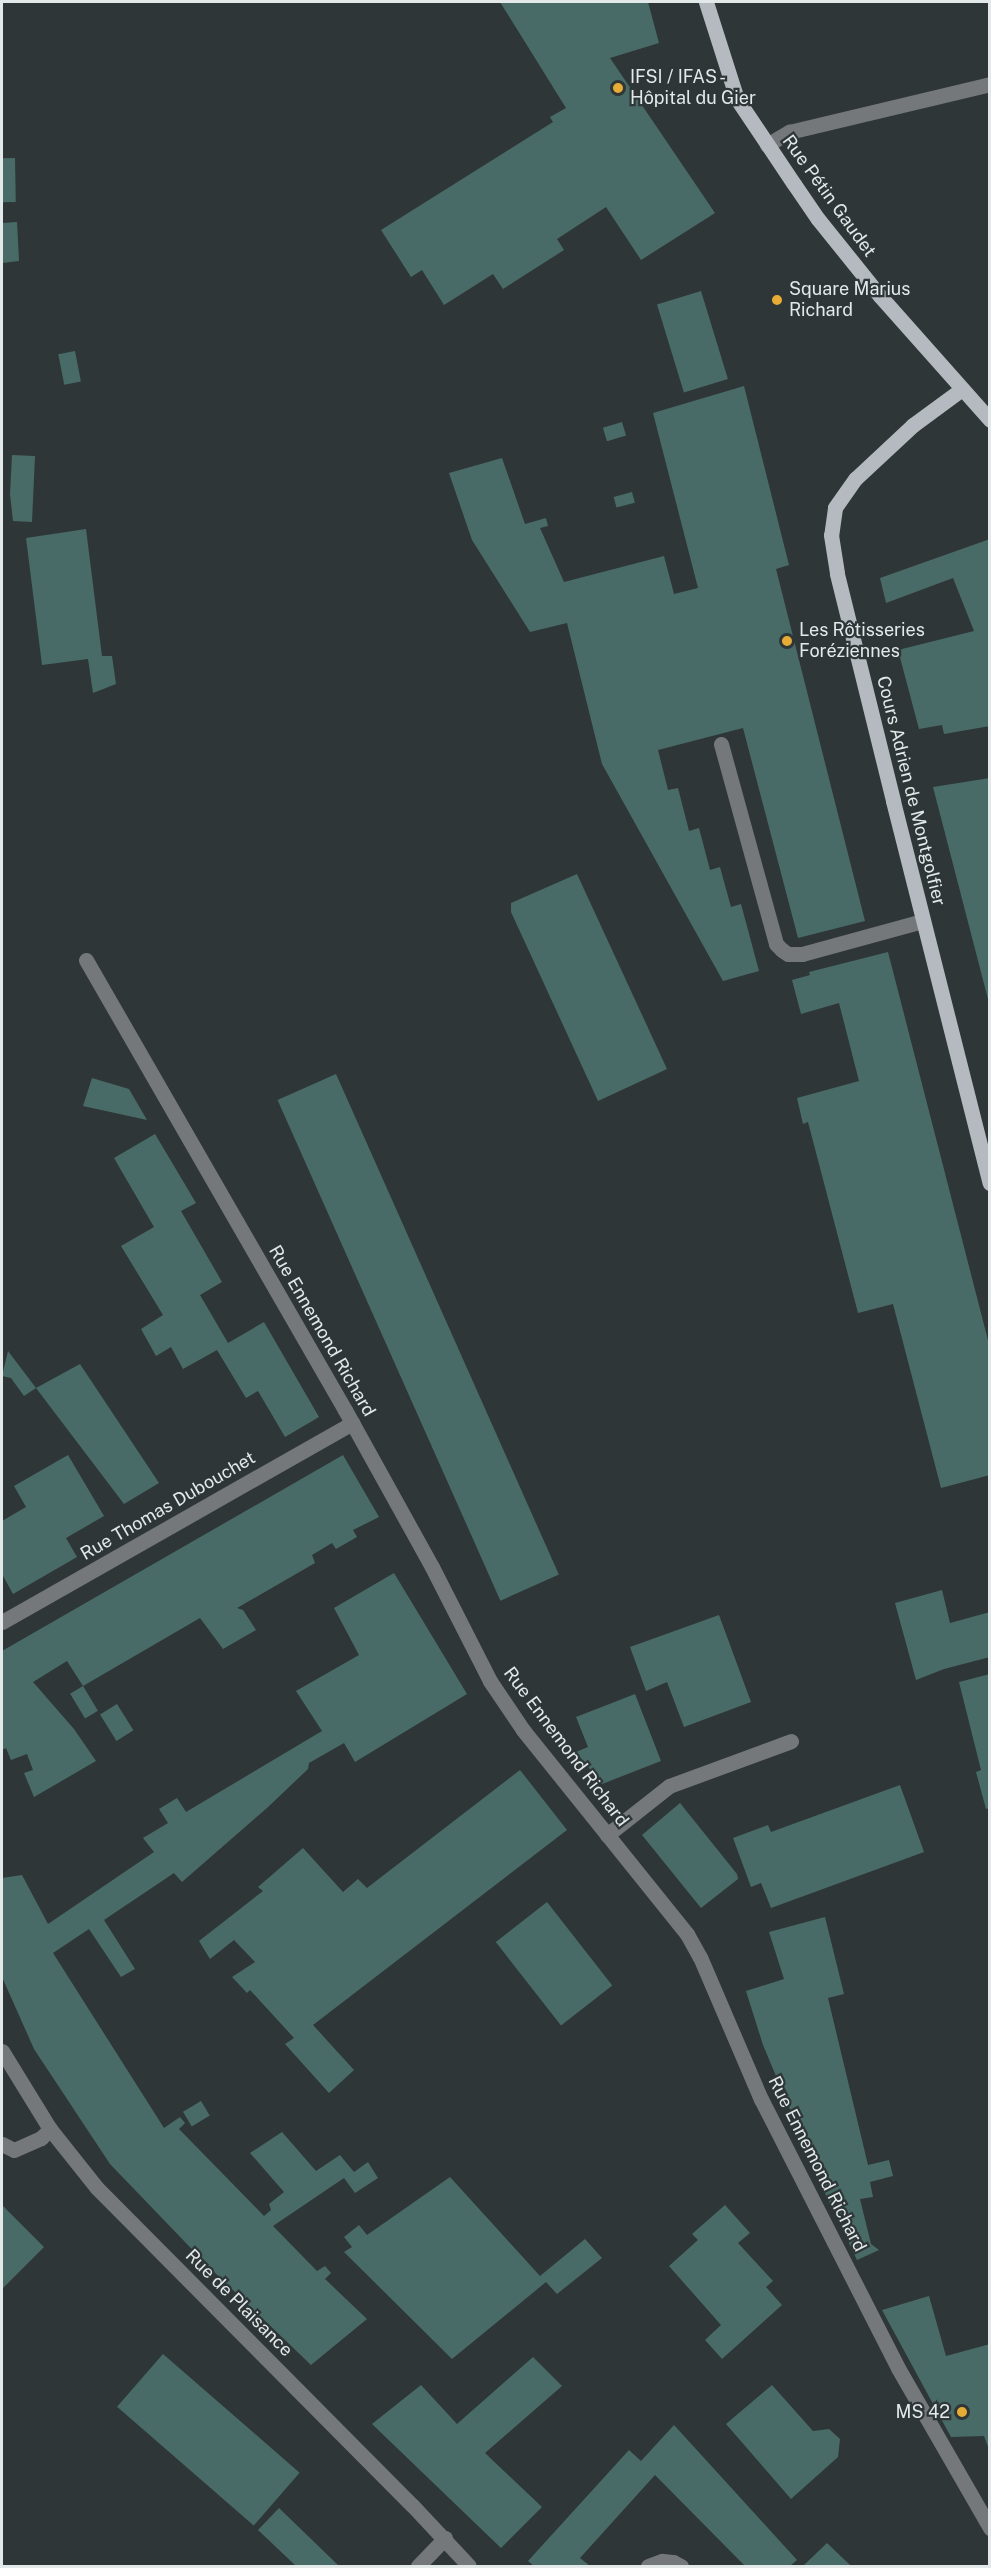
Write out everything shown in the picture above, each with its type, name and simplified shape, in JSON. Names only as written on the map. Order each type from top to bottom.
[{"type":"main road","name":"Rue Pétin Gaudet","points":[[706,2],[737,99],[767,145],[839,246],[880,296],[990,420]]},
{"type":"main road","name":"Cours Adrien de Montgolfier","points":[[962,388],[913,425],[855,479],[835,508],[831,536],[840,585],[990,1183]]},
{"type":"street","points":[[767,145],[789,132],[990,84]]},
{"type":"street","points":[[721,744],[776,944],[782,950],[788,954],[802,954],[923,921]]},
{"type":"street","name":"Rue Ennemond Richard","points":[[86,960],[353,1424],[432,1567],[490,1681],[523,1730],[687,1935],[696,1950],[766,2110],[898,2368],[990,2528]]},
{"type":"street","name":"Rue Thomas Dubouchet","points":[[2,1622],[353,1424]]},
{"type":"street","points":[[607,1835],[669,1786],[791,1741]]},
{"type":"street","name":"Rue de Plaisance","points":[[2,2051],[50,2129],[97,2188],[445,2538],[469,2566]]},
{"type":"street","points":[[2,2144],[14,2150],[41,2138],[50,2129]]},
{"type":"street","points":[[418,2566],[445,2538]]},
{"type":"street","points":[[648,2566],[662,2561],[673,2562],[681,2566]]},
{"type":"building","points":[[500,2],[648,2],[659,43],[610,58],[715,213],[641,260],[606,207],[557,239],[564,250],[503,289],[493,274],[444,305],[422,270],[411,277],[381,230],[553,122],[550,117],[566,108]]},
{"type":"building","points":[[2,158],[15,158],[16,202],[3,202]]},
{"type":"building","points":[[17,222],[19,261],[2,263],[2,223]]},
{"type":"building","points":[[701,291],[728,379],[684,392],[657,304]]},
{"type":"building","points":[[75,351],[81,381],[64,385],[58,354]]},
{"type":"building","points":[[744,386],[789,565],[776,569],[865,921],[798,938],[743,728],[658,750],[668,790],[678,788],[689,831],[699,828],[710,870],[720,867],[731,907],[741,904],[759,971],[723,981],[602,764],[567,623],[530,632],[472,540],[449,473],[502,458],[525,524],[546,518],[548,526],[540,528],[564,582],[664,556],[674,594],[698,588],[653,413]]},
{"type":"building","points":[[622,422],[626,435],[607,441],[603,428]]},
{"type":"building","points":[[12,455],[35,456],[32,522],[13,521],[10,494]]},
{"type":"building","points":[[632,492],[635,503],[616,508],[614,497]]},
{"type":"building","points":[[86,529],[102,656],[112,656],[116,684],[93,693],[88,659],[42,665],[26,538]]},
{"type":"building","points":[[990,539],[990,726],[944,734],[942,725],[919,729],[898,650],[974,631],[953,578],[886,603],[880,578]]},
{"type":"building","points":[[990,778],[990,1003],[989,1003],[933,787]]},
{"type":"building","points":[[577,874],[667,1069],[598,1101],[511,912],[511,903]]},
{"type":"building","points":[[888,952],[990,1348],[990,1475],[941,1488],[893,1304],[858,1313],[808,1122],[803,1124],[797,1098],[859,1081],[839,1003],[801,1014],[792,980],[810,975],[809,972]]},
{"type":"building","points":[[336,1074],[559,1575],[500,1601],[278,1100]]},
{"type":"building","points":[[92,1078],[129,1089],[147,1120],[83,1106]]},
{"type":"building","points":[[155,1134],[196,1203],[181,1211],[222,1282],[200,1295],[228,1343],[264,1322],[319,1417],[285,1437],[258,1391],[246,1398],[217,1350],[183,1369],[171,1347],[156,1356],[141,1329],[163,1315],[121,1246],[154,1227],[114,1158]]},
{"type":"building","points":[[8,1351],[36,1388],[24,1396],[11,1378],[2,1376]]},
{"type":"building","points":[[80,1364],[159,1483],[124,1504],[36,1388]]},
{"type":"building","points":[[68,1455],[104,1516],[66,1538],[77,1557],[13,1594],[2,1574],[2,1521],[26,1507],[14,1486]]},
{"type":"building","points":[[343,1455],[379,1517],[353,1530],[357,1537],[336,1549],[332,1543],[312,1555],[315,1563],[237,1608],[243,1610],[256,1630],[223,1649],[200,1618],[83,1686],[67,1661],[33,1682],[74,1729],[96,1761],[34,1797],[24,1773],[33,1770],[27,1754],[11,1760],[6,1748],[2,1750],[2,1651]]},
{"type":"building","points":[[394,1573],[467,1694],[355,1762],[344,1743],[309,1763],[308,1769],[267,1808],[182,1882],[174,1873],[104,1920],[135,1969],[121,1977],[89,1929],[53,1953],[164,2128],[180,2117],[185,2123],[179,2129],[264,2216],[271,2210],[269,2204],[284,2192],[250,2153],[282,2132],[316,2171],[340,2155],[354,2172],[368,2162],[378,2178],[355,2193],[344,2178],[273,2226],[317,2271],[325,2266],[331,2273],[325,2279],[367,2319],[311,2365],[210,2268],[110,2164],[34,2049],[2,1977],[2,1878],[22,1875],[48,1924],[154,1852],[143,1838],[168,1823],[159,1809],[177,1798],[186,1812],[322,1731],[296,1691],[359,1655],[334,1608]]},
{"type":"building","points":[[942,1590],[950,1623],[990,1612],[990,1657],[944,1669],[916,1680],[895,1603]]},
{"type":"building","points":[[719,1615],[751,1702],[684,1727],[667,1682],[646,1691],[630,1647]]},
{"type":"building","points":[[990,1674],[990,1808],[986,1809],[976,1772],[981,1770],[959,1682]]},
{"type":"building","points":[[83,1686],[98,1711],[85,1719],[70,1694]]},
{"type":"building","points":[[635,1694],[661,1761],[602,1784],[576,1752],[588,1747],[576,1717]]},
{"type":"building","points":[[117,1704],[133,1730],[116,1741],[100,1715]]},
{"type":"building","points":[[520,1770],[567,1830],[313,2025],[354,2070],[329,2093],[285,2044],[294,2038],[250,1990],[247,1993],[232,1977],[255,1962],[234,1940],[210,1959],[199,1941],[263,1891],[258,1887],[303,1848],[343,1892],[358,1879],[367,1888]]},
{"type":"building","points":[[900,1785],[924,1852],[771,1908],[761,1883],[751,1887],[733,1838],[768,1825],[771,1832]]},
{"type":"building","points":[[680,1803],[737,1874],[738,1879],[701,1908],[642,1835]]},
{"type":"building","points":[[547,1902],[612,1986],[561,2026],[496,1942]]},
{"type":"building","points":[[825,1917],[844,1994],[828,1998],[868,2165],[889,2160],[893,2176],[870,2182],[873,2197],[860,2199],[871,2244],[879,2250],[857,2260],[825,2193],[763,2045],[746,1991],[784,1979],[769,1932]]},
{"type":"building","points":[[201,2101],[210,2116],[192,2126],[183,2112]]},
{"type":"building","points":[[450,2177],[540,2276],[585,2239],[602,2258],[557,2294],[546,2282],[452,2359],[344,2252],[352,2247],[344,2237],[359,2225],[367,2235]]},
{"type":"building","points":[[2,2205],[44,2247],[2,2289]]},
{"type":"building","points":[[725,2205],[750,2233],[738,2243],[773,2281],[766,2287],[782,2305],[722,2359],[705,2340],[721,2325],[669,2266],[698,2240],[692,2234]]},
{"type":"building","points":[[929,2296],[946,2356],[990,2344],[990,2452],[984,2436],[951,2437],[882,2310]]},
{"type":"building","points":[[163,2354],[300,2473],[254,2526],[117,2407]]},
{"type":"building","points":[[533,2357],[562,2386],[485,2453],[542,2507],[501,2548],[372,2424],[421,2385],[457,2424]]},
{"type":"building","points":[[772,2385],[813,2431],[829,2429],[840,2439],[838,2457],[791,2499],[726,2424]]},
{"type":"building","points":[[674,2425],[797,2560],[790,2566],[745,2566],[655,2475],[580,2558],[590,2566],[534,2566],[528,2561],[629,2450],[641,2461]]},
{"type":"building","points":[[279,2508],[339,2566],[296,2566],[258,2530]]},
{"type":"building","points":[[827,2543],[850,2565],[803,2566]]},
{"type":"place","name":"IFSI / IFAS - Hôpital du Gier","points":[[618,88]]},
{"type":"place","name":"Square Marius Richard","points":[[777,300]]},
{"type":"place","name":"Les Rôtisseries Foréziennes","points":[[787,641]]},
{"type":"place","name":"MS 42","points":[[962,2412]]}]
